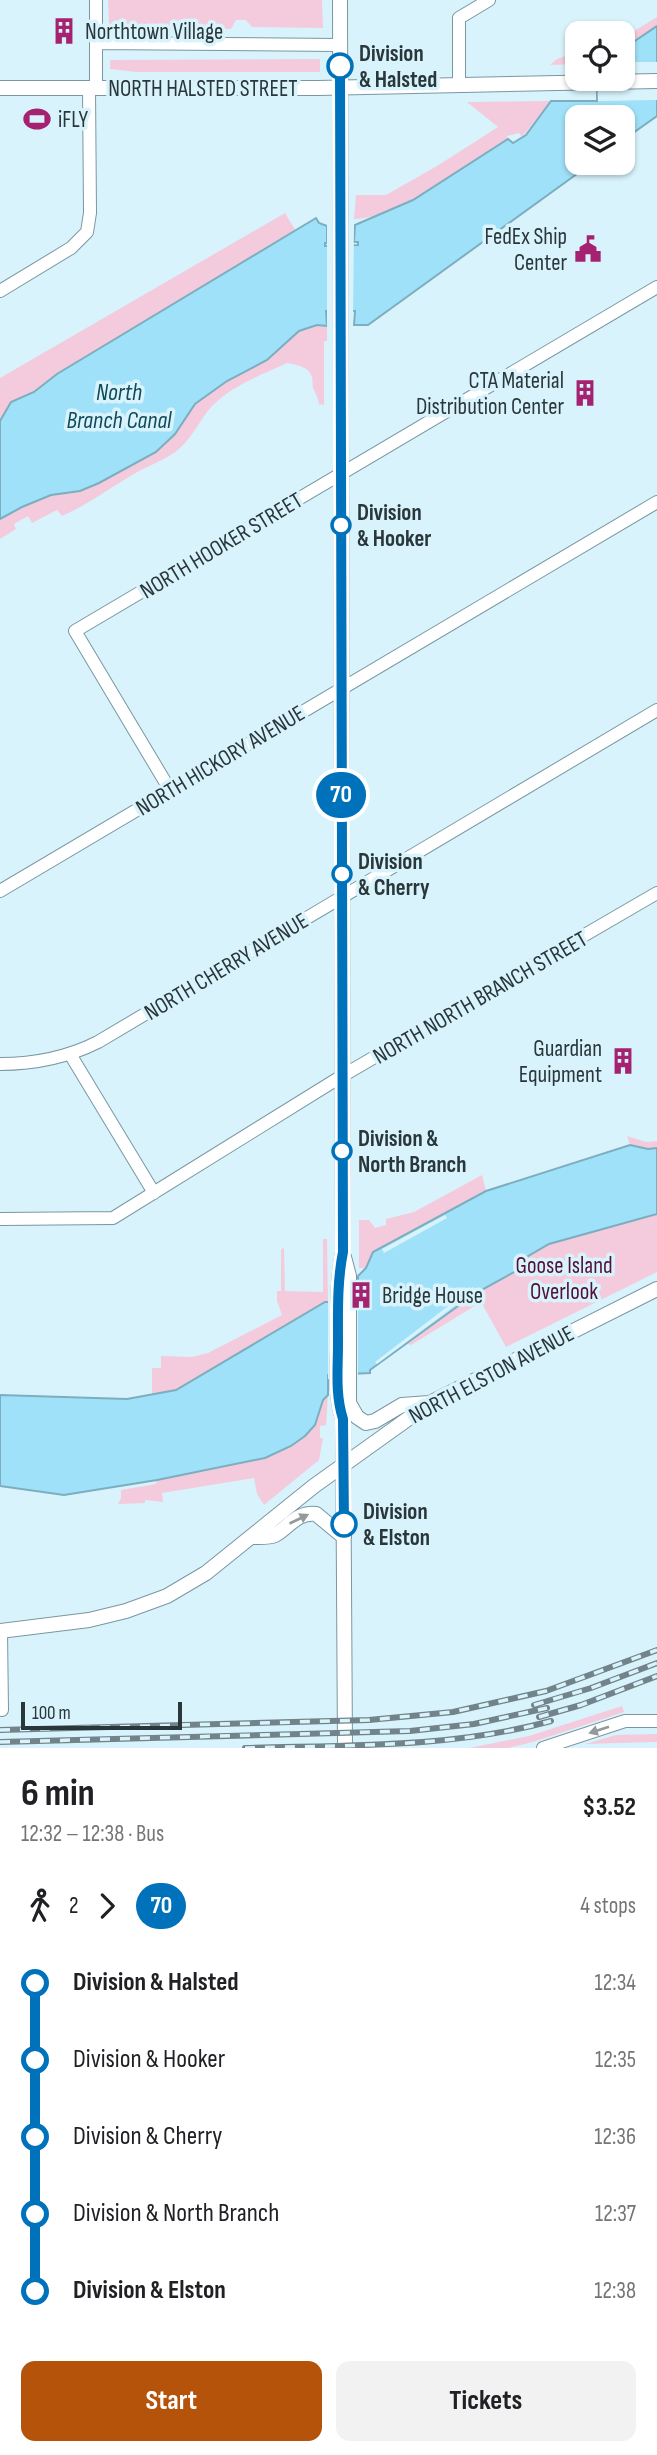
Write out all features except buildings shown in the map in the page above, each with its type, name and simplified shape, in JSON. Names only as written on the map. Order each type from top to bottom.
[{"type":"main road","points":[[340,0],[343,1252],[338,1276],[343,1300],[343,1379],[338,1404],[343,1419],[345,1748]]},
{"type":"main road","name":"NORTH HALSTED STREET","points":[[0,89],[340,88],[657,81]]},
{"type":"main road","name":"NORTH ELSTON AVENUE","points":[[1,1631],[89,1620],[152,1602],[206,1573],[343,1465],[430,1403],[657,1289]]},
{"type":"main road","points":[[343,1379],[356,1418],[366,1423],[375,1421],[401,1405],[430,1403]]},
{"type":"main road","points":[[343,1419],[349,1403]]},
{"type":"main road","points":[[251,1537],[272,1536],[300,1516],[316,1514],[344,1537]]},
{"type":"street","points":[[0,291],[71,248],[88,232],[96,0]]},
{"type":"street","points":[[459,85],[459,18],[489,0]]},
{"type":"street","points":[[96,43],[340,45]]},
{"type":"street","name":"NORTH HOOKER STREET","points":[[170,790],[75,631],[657,287]]},
{"type":"street","name":"NORTH HICKORY AVENUE","points":[[0,891],[657,502]]},
{"type":"street","name":"NORTH CHERRY AVENUE","points":[[0,1064],[22,1064],[70,1054],[98,1042],[657,710]]},
{"type":"street","name":"NORTH NORTH BRANCH STREET","points":[[0,1219],[113,1218],[342,1076],[657,893]]},
{"type":"street","points":[[70,1054],[154,1193]]},
{"type":"street","points":[[1,1631],[2,1710]]},
{"type":"street","points":[[543,1748],[625,1721],[657,1721]]},
{"type":"green space","points":[[108,0],[322,0],[323,28],[252,27],[246,20],[236,20],[231,29],[111,28]]},
{"type":"green space","points":[[657,17],[657,26],[635,41],[635,31]]},
{"type":"green space","points":[[565,56],[565,64],[550,65]]},
{"type":"green space","points":[[320,59],[320,72],[136,72],[110,69],[110,60]]},
{"type":"green space","points":[[551,101],[522,137],[519,133],[507,136],[508,139],[454,175],[392,210],[372,217],[354,219],[356,195],[386,195],[498,127],[467,102]]},
{"type":"green space","points":[[285,213],[296,231],[57,374],[34,392],[11,402],[0,421],[0,378]]},
{"type":"green space","points":[[317,325],[327,326],[327,341],[324,341],[324,405],[319,404],[308,370],[287,363],[248,381],[220,399],[184,444],[168,456],[62,516],[57,510],[32,523],[28,516],[14,524],[16,529],[0,539],[0,519],[51,495],[80,491],[99,483],[156,452],[175,434],[195,404],[227,381],[267,360],[299,331]]},
{"type":"green space","points":[[627,1136],[646,1142],[657,1141],[657,1148],[630,1145]]},
{"type":"green space","points":[[482,1175],[486,1191],[373,1252],[366,1268],[359,1268],[359,1220],[369,1220],[375,1228],[386,1225],[386,1219],[414,1212]]},
{"type":"green space","name":"Goose Island Overlook","points":[[657,1214],[657,1272],[506,1347],[481,1302],[411,1345],[408,1344],[476,1293],[518,1270],[525,1258],[549,1244]]},
{"type":"green space","points":[[323,1239],[327,1239],[328,1301],[176,1390],[152,1395],[152,1368],[161,1368],[161,1356],[192,1357],[208,1353],[282,1315],[277,1291],[281,1291],[281,1250],[284,1247],[285,1291],[323,1292]]},
{"type":"green space","points":[[328,1395],[326,1425],[320,1426],[320,1438],[323,1438],[319,1460],[264,1505],[257,1494],[254,1478],[162,1493],[163,1502],[145,1500],[145,1503],[118,1504],[121,1490],[156,1484],[157,1479],[315,1425],[323,1400]]},
{"type":"green space","points":[[622,1706],[624,1712],[533,1742],[508,1748],[469,1748],[529,1736]]},
{"type":"green space","points":[[657,1734],[657,1742],[585,1744],[616,1735]]},
{"type":"water","name":"North Branch Canal","points":[[657,26],[657,116],[635,132],[635,105],[565,105],[565,175],[575,175],[368,325],[354,325],[355,311],[326,311],[327,326],[317,325],[299,331],[267,360],[227,381],[195,404],[175,434],[156,452],[99,483],[80,491],[51,495],[0,519],[0,421],[11,402],[34,392],[57,374],[316,218],[319,223],[327,226],[325,246],[358,245],[358,242],[354,242],[355,225],[413,200],[508,139],[513,143],[526,135],[551,101],[597,101],[597,91],[635,91],[635,41]]},
{"type":"water","points":[[630,1145],[657,1148],[657,1214],[549,1244],[525,1258],[518,1270],[476,1293],[370,1370],[370,1373],[328,1375],[328,1395],[323,1400],[315,1425],[291,1446],[265,1458],[64,1495],[0,1486],[0,1395],[127,1399],[176,1390],[325,1302],[358,1302],[358,1276],[366,1268],[373,1252],[486,1191]]},
{"type":"pier","points":[[635,62],[657,62],[657,100],[598,101],[598,91],[635,91]]},
{"type":"pier","points":[[327,222],[330,225],[330,242],[350,242],[350,230],[354,222],[353,328],[350,326],[350,314],[331,315],[331,326],[327,329]]},
{"type":"pier","points":[[445,1215],[447,1218],[384,1253],[382,1249]]},
{"type":"pier","points":[[473,1287],[476,1290],[377,1364],[375,1362]]},
{"type":"pier","points":[[328,1300],[358,1301],[358,1379],[328,1379]]},
{"type":"railway","points":[[0,1730],[369,1720],[453,1712],[546,1691],[657,1650]]},
{"type":"railway","points":[[534,1705],[591,1688],[657,1663]]},
{"type":"railway","points":[[539,1717],[581,1705],[657,1676]]},
{"type":"railway","points":[[0,1742],[410,1731],[474,1724],[547,1708]]},
{"type":"railway","points":[[245,1748],[438,1741],[514,1730],[551,1721]]},
{"type":"bus line","name":"70","points":[[340,66],[343,1252],[338,1276],[338,1404],[343,1419],[344,1524]]},
{"type":"place","name":"Northtown Village","points":[[64,31]]},
{"type":"place","name":"Division & Halsted","points":[[340,66]]},
{"type":"place","name":"iFLY","points":[[37,119]]},
{"type":"place","name":"FedEx Ship Center","points":[[588,249]]},
{"type":"place","name":"CTA Material Distribution Center","points":[[585,393]]},
{"type":"place","name":"Division & Hooker","points":[[341,525]]},
{"type":"place","name":"Division & Cherry","points":[[342,874]]},
{"type":"place","name":"Guardian Equipment","points":[[623,1061]]},
{"type":"place","name":"Division & North Branch","points":[[342,1151]]},
{"type":"place","name":"Bridge House","points":[[361,1295]]},
{"type":"place","name":"Division & Elston","points":[[344,1524]]}]
